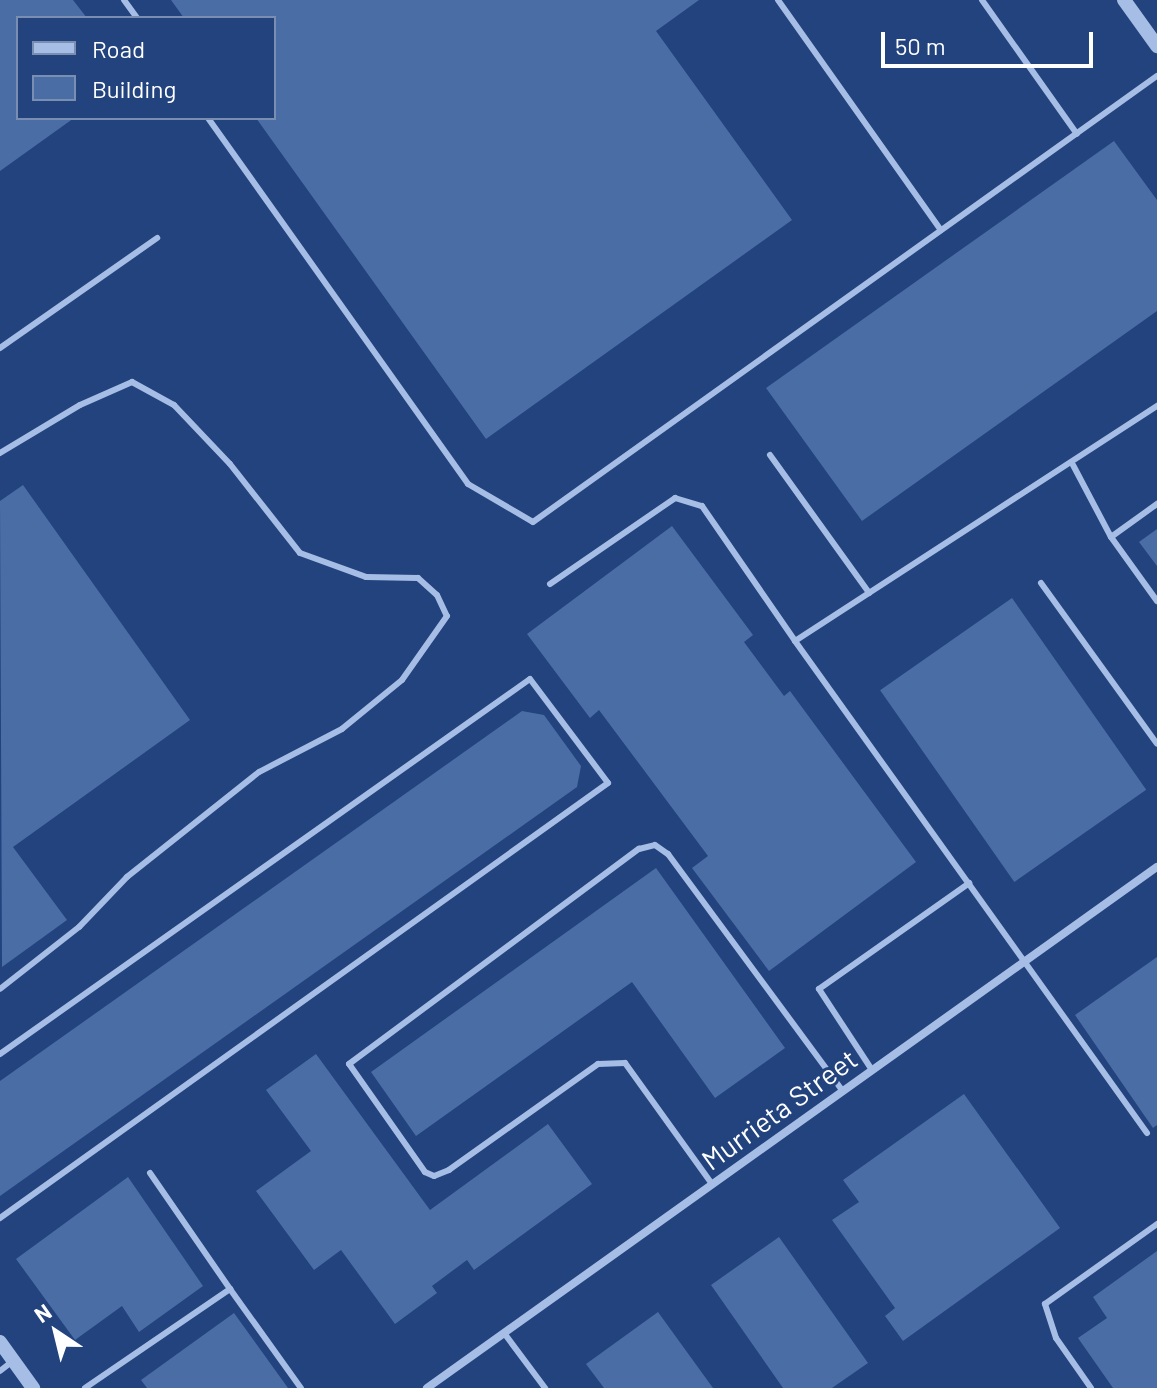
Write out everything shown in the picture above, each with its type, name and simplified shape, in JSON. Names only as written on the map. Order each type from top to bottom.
[{"type":"street","points":[[1124,0],[1157,46]]},
{"type":"street","name":"Murrieta Street","points":[[427,1388],[1157,867]]},
{"type":"street","points":[[0,1342],[33,1388]]},
{"type":"lane","points":[[778,0],[941,230]]},
{"type":"lane","points":[[982,0],[1077,134]]},
{"type":"lane","points":[[209,120],[468,484],[533,522],[1157,76]]},
{"type":"lane","points":[[0,348],[157,238]]},
{"type":"lane","points":[[0,453],[80,405],[132,382],[174,405],[230,464],[300,553],[366,577],[418,578],[437,595],[447,616],[402,680],[342,729],[259,772],[127,877],[79,927],[0,989]]},
{"type":"lane","points":[[795,641],[1073,465],[1157,406]]},
{"type":"lane","points":[[770,455],[869,593]]},
{"type":"lane","points":[[1073,465],[1111,537],[1157,601]]},
{"type":"lane","points":[[550,584],[675,498],[702,506],[1147,1133]]},
{"type":"lane","points":[[1111,537],[1157,504]]},
{"type":"lane","points":[[1041,583],[1157,744]]},
{"type":"lane","points":[[0,1054],[530,679],[608,783],[0,1218]]},
{"type":"lane","points":[[712,1184],[625,1063],[598,1064],[434,1176],[425,1172],[349,1064],[639,849],[655,845],[668,854],[843,1091]]},
{"type":"lane","points":[[872,1070],[819,989],[969,883]]},
{"type":"lane","points":[[150,1173],[301,1388]]},
{"type":"lane","points":[[1091,1388],[1056,1338],[1045,1304],[1157,1224]]},
{"type":"lane","points":[[85,1388],[230,1289]]},
{"type":"lane","points":[[504,1333],[545,1388]]},
{"type":"lane","points":[[0,1371],[13,1361]]},
{"type":"building","points":[[0,0],[73,0],[85,16],[16,16],[16,120],[71,120],[0,171]]},
{"type":"building","points":[[171,0],[699,0],[656,31],[792,220],[486,439],[257,120],[276,120],[276,16],[183,16]]},
{"type":"building","points":[[1114,141],[1157,200],[1157,311],[862,521],[766,388]]},
{"type":"building","points":[[23,485],[190,720],[13,847],[67,920],[2,967],[0,501]]},
{"type":"building","points":[[672,526],[753,635],[744,642],[784,696],[790,691],[916,862],[769,971],[692,868],[708,856],[599,710],[590,718],[527,634]]},
{"type":"building","points":[[1157,529],[1157,566],[1139,542]]},
{"type":"building","points":[[1012,598],[1146,790],[1014,882],[880,690]]},
{"type":"building","points":[[522,711],[544,715],[581,766],[577,787],[0,1196],[0,1081]]},
{"type":"building","points":[[656,868],[785,1048],[715,1098],[632,982],[416,1136],[371,1072]]},
{"type":"building","points":[[1157,957],[1157,1125],[1153,1128],[1075,1015]]},
{"type":"building","points":[[316,1054],[430,1210],[548,1124],[592,1184],[474,1270],[467,1260],[432,1286],[437,1293],[395,1324],[341,1250],[314,1270],[256,1191],[311,1151],[266,1090]]},
{"type":"building","points":[[964,1094],[1060,1228],[903,1341],[885,1316],[895,1308],[832,1220],[859,1202],[843,1180]]},
{"type":"building","points":[[128,1177],[203,1286],[139,1332],[122,1306],[75,1340],[16,1259]]},
{"type":"building","points":[[779,1237],[868,1363],[832,1388],[783,1388],[711,1285]]},
{"type":"building","points":[[1157,1251],[1157,1388],[1113,1388],[1078,1338],[1107,1318],[1093,1297]]},
{"type":"building","points":[[658,1312],[713,1388],[604,1388],[586,1364]]},
{"type":"building","points":[[234,1313],[288,1388],[147,1388],[141,1380]]}]
